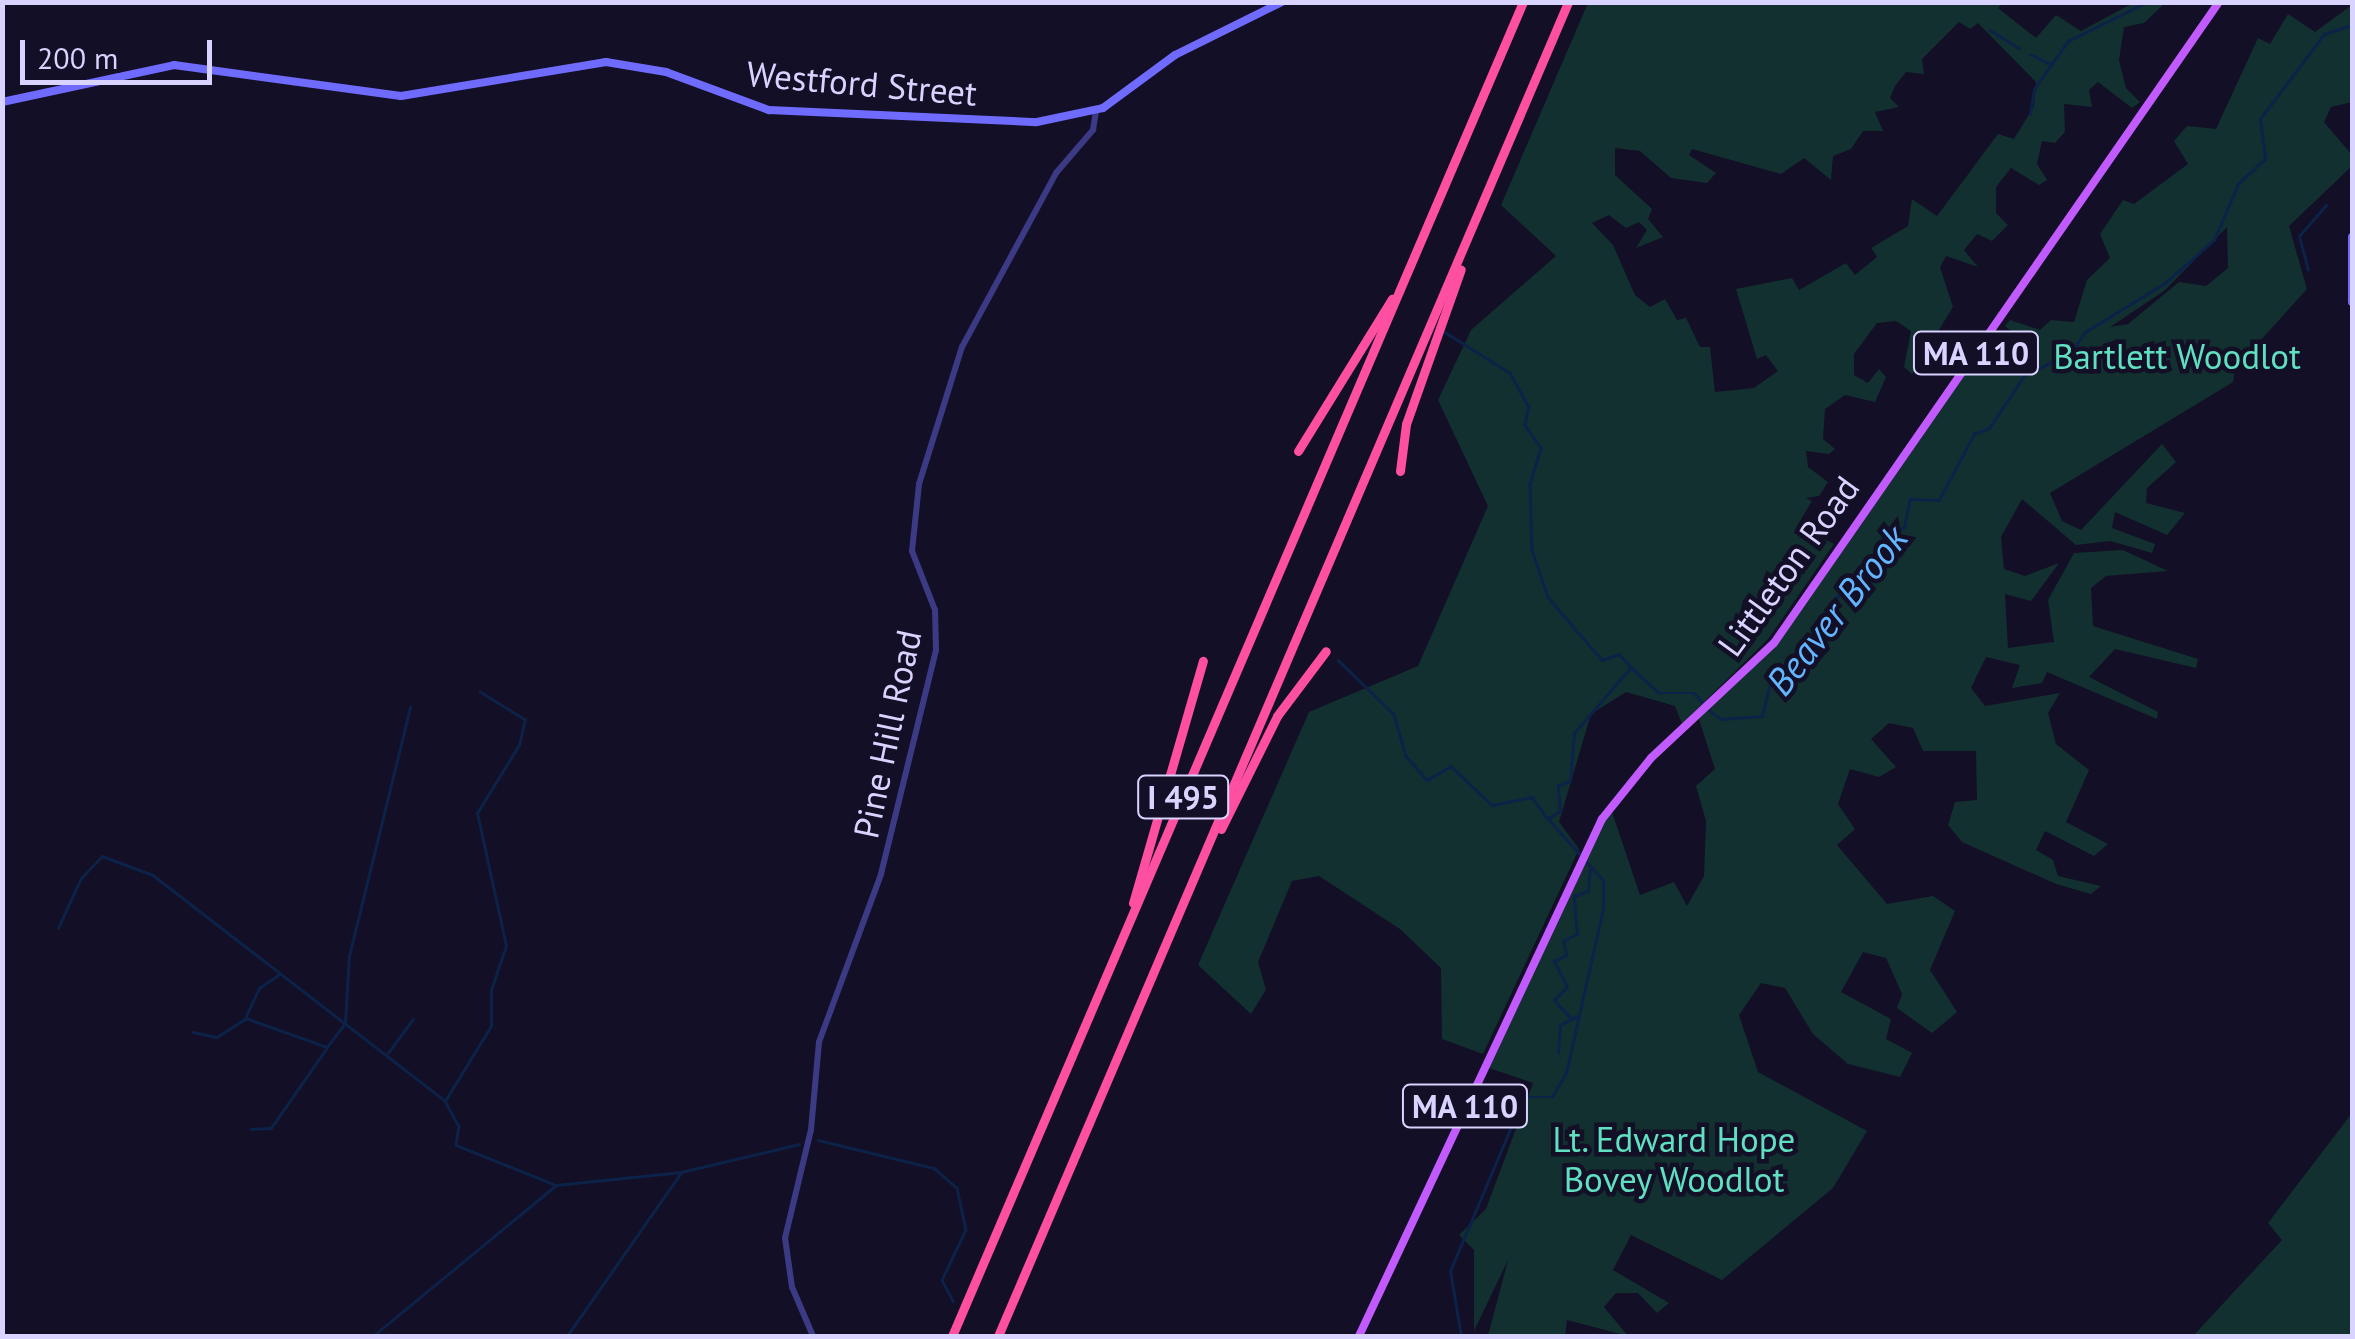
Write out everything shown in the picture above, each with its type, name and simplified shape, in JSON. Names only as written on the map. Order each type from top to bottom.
[{"type":"highway","name":"I 495","points":[[952,1336],[1523,2]]},
{"type":"highway","name":"I 495","points":[[998,1336],[1568,2]]},
{"type":"highway","points":[[1400,471],[1406,424],[1481,210]]},
{"type":"highway","points":[[1298,452],[1415,257]]},
{"type":"highway","points":[[1181,908],[1277,716],[1326,651]]},
{"type":"highway","points":[[1128,927],[1203,661]]},
{"type":"main road","name":"Westford Street","points":[[2,102],[174,65],[402,96],[606,62],[666,72],[769,110],[1005,122],[1096,112],[1176,55],[1282,2]]},
{"type":"main road","name":"Littleton Road","points":[[1358,1336],[1593,833],[1642,767],[1723,696],[1785,627],[2220,2]]},
{"type":"main road","points":[[2352,237],[2352,302]]},
{"type":"street","name":"Pine Hill Road","points":[[813,1336],[792,1287],[786,1238],[811,1130],[819,1042],[884,866],[936,650],[935,610],[912,551],[919,484],[962,347],[1056,173],[1093,130],[1096,112]]},
{"type":"green space","points":[[1588,3],[2003,3],[1998,8],[2036,38],[2056,15],[2081,31],[2133,3],[2165,3],[2144,23],[2124,27],[2119,60],[2126,88],[2140,102],[2132,108],[2098,82],[2089,90],[2092,107],[2064,104],[2065,132],[2055,143],[2042,141],[2037,164],[2047,180],[2039,185],[2011,168],[1996,187],[1996,213],[2008,225],[1992,241],[1977,234],[1964,250],[1978,267],[1946,256],[1940,267],[1953,307],[1912,374],[1904,367],[1911,331],[1896,321],[1877,323],[1854,354],[1854,375],[1868,383],[1879,369],[1886,377],[1875,402],[1845,395],[1825,409],[1823,439],[1835,449],[1829,454],[1806,451],[1808,467],[1828,482],[1819,496],[1806,498],[1812,501],[1797,526],[1834,544],[1769,638],[1682,724],[1675,706],[1626,692],[1591,714],[1559,822],[1579,849],[1483,1054],[1442,1039],[1441,968],[1400,929],[1319,876],[1292,881],[1258,962],[1266,990],[1251,1014],[1198,965],[1309,712],[1418,666],[1488,506],[1438,400],[1471,330],[1556,256],[1501,205]],"holes":[[[1959,22],[1970,29],[1978,23],[2036,82],[2034,106],[2014,139],[1998,134],[1937,216],[1912,199],[1908,226],[1871,248],[1877,257],[1855,275],[1846,263],[1799,290],[1792,278],[1736,289],[1757,359],[1766,355],[1778,371],[1754,388],[1715,392],[1710,347],[1700,347],[1686,318],[1677,320],[1665,299],[1650,307],[1635,295],[1613,245],[1592,223],[1609,215],[1626,228],[1639,222],[1647,230],[1636,248],[1663,237],[1648,219],[1652,209],[1615,175],[1615,148],[1640,151],[1671,178],[1707,183],[1716,173],[1689,155],[1692,149],[1781,174],[1804,158],[1831,180],[1833,156],[1851,149],[1863,131],[1883,131],[1875,112],[1899,107],[1890,98],[1906,72],[1924,74],[1922,59]]]},
{"type":"green space","points":[[2352,5],[2352,102],[2331,107],[2324,122],[2352,155],[2352,166],[2289,226],[2307,289],[2235,369],[2233,382],[2050,493],[2062,521],[2081,530],[2162,444],[2176,462],[2147,488],[2146,503],[2185,513],[2167,535],[2115,512],[2112,528],[2155,544],[2152,553],[2110,541],[2076,545],[2022,499],[2001,537],[2004,569],[2025,576],[2059,563],[2031,601],[2005,594],[2008,648],[2054,642],[2048,600],[2074,553],[2123,550],[2168,571],[2106,576],[2091,588],[2093,626],[2198,659],[2196,668],[2115,649],[2089,677],[2158,712],[2157,719],[2047,672],[2042,683],[2012,688],[2020,665],[1986,657],[1971,688],[1985,706],[2060,693],[2048,713],[2056,744],[2089,770],[2066,822],[2108,844],[2094,856],[2045,831],[2036,850],[2053,860],[2058,876],[2101,886],[2091,894],[2056,884],[1962,842],[1948,825],[1955,802],[1977,800],[1976,751],[1923,751],[1913,728],[1889,723],[1871,739],[1896,767],[1879,777],[1850,769],[1838,804],[1855,829],[1837,845],[1887,904],[1933,896],[1955,911],[1930,970],[1957,1012],[1932,1033],[1897,1008],[1902,994],[1886,958],[1863,952],[1841,992],[1891,1019],[1886,1039],[1912,1053],[1900,1077],[1848,1064],[1813,1034],[1785,988],[1761,983],[1739,1015],[1758,1072],[1867,1131],[1833,1188],[1722,1280],[1631,1235],[1613,1270],[1669,1303],[1657,1313],[1638,1293],[1616,1293],[1604,1307],[1628,1336],[1567,1320],[1565,1336],[1488,1336],[1508,1260],[1474,1331],[1474,1250],[1459,1235],[1486,1209],[1533,1083],[1489,1068],[1610,806],[1640,895],[1674,882],[1687,906],[1704,876],[1706,821],[1696,786],[1715,769],[1698,716],[1774,643],[1980,347],[2010,369],[2031,348],[2005,326],[2010,320],[2040,330],[2051,320],[2074,322],[2087,280],[2110,258],[2100,234],[2123,200],[2134,204],[2188,164],[2174,141],[2187,126],[2216,129],[2258,38],[2270,44],[2288,14],[2315,32]],"holes":[[[2227,227],[2228,268],[2206,286],[2179,282],[2128,324],[2110,327],[2164,291]]]},
{"type":"green space","points":[[2352,1113],[2352,1336],[2193,1336],[2282,1240],[2268,1223]]},
{"type":"waterway","points":[[2030,114],[2034,89],[2068,41],[2147,2]]},
{"type":"waterway","name":"Beaver Brook","points":[[1708,709],[1721,719],[1762,716],[1770,685],[1828,632],[1830,604],[1879,555],[1882,537],[1904,527],[1910,499],[1939,500],[1974,434],[1989,428],[2024,376],[2071,352],[2085,332],[2165,283],[2214,240],[2238,184],[2265,159],[2260,119],[2324,34],[2352,25]]},
{"type":"waterway","points":[[1990,30],[2019,48]]},
{"type":"waterway","points":[[2030,54],[2053,65]]},
{"type":"waterway","points":[[2308,270],[2299,236],[2326,205]]},
{"type":"waterway","points":[[1445,332],[1510,373],[1529,407],[1525,425],[1541,448],[1530,484],[1532,550],[1548,597],[1602,660],[1619,654],[1631,667]]},
{"type":"waterway","points":[[1338,660],[1394,714],[1406,756],[1427,780],[1451,766],[1492,805],[1532,797],[1547,818]]},
{"type":"waterway","name":"Beaver Brook","points":[[1461,1336],[1450,1271],[1524,1097],[1552,1097],[1566,1073],[1603,909],[1603,881],[1548,819],[1560,811],[1558,786],[1570,781],[1574,733],[1631,667],[1659,693],[1694,693],[1703,703]]},
{"type":"waterway","points":[[445,1101],[491,1026],[491,990],[506,946],[477,813],[519,745],[525,720],[480,692]]},
{"type":"waterway","points":[[193,1032],[217,1037],[246,1018],[327,1047],[345,1023],[349,956],[410,707]]},
{"type":"waterway","points":[[58,928],[81,878],[102,856],[153,875],[445,1101],[459,1126],[456,1145],[556,1185],[681,1172],[799,1144]]},
{"type":"waterway","points":[[1572,1020],[1554,1000],[1567,987],[1554,961],[1566,955],[1563,941],[1577,934],[1574,896],[1588,891],[1590,867]]},
{"type":"waterway","points":[[246,1016],[259,988],[278,975]]},
{"type":"waterway","points":[[1558,1053],[1560,1025],[1577,1016]]},
{"type":"waterway","points":[[388,1053],[413,1019]]},
{"type":"waterway","points":[[251,1129],[271,1128],[326,1049]]},
{"type":"waterway","points":[[818,1140],[934,1168],[957,1188],[966,1230],[942,1280],[953,1301]]},
{"type":"waterway","points":[[567,1336],[680,1174]]},
{"type":"waterway","points":[[373,1336],[555,1186]]},
{"type":"park label","name":"Bartlett Woodlot","points":[[2177,356]]},
{"type":"park label","name":"Lt. Edward Hope Bovey Woodlot","points":[[1674,1159]]}]
